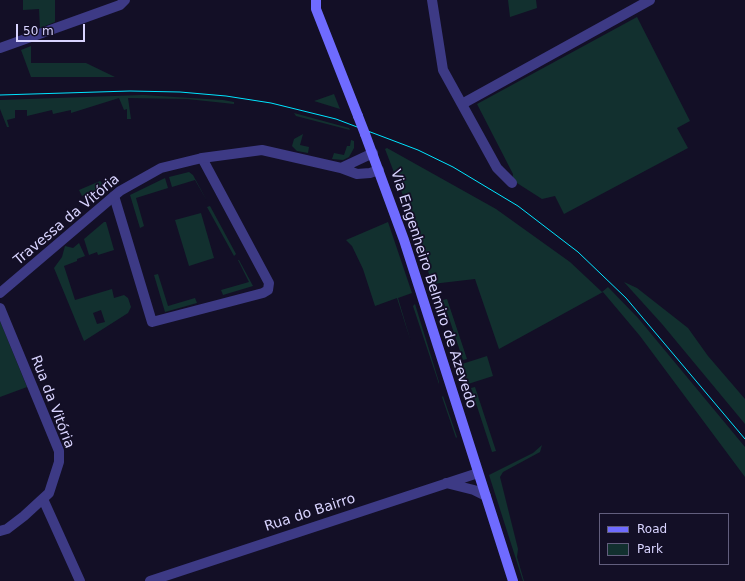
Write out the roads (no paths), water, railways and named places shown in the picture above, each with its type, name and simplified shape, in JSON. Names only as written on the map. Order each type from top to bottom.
[{"type":"main road","name":"Via Engenheiro Belmiro de Azevedo","points":[[309,0],[316,4],[373,153],[404,240],[513,581]]},
{"type":"street","points":[[0,48],[120,5],[125,0]]},
{"type":"street","points":[[432,0],[443,70],[497,168],[512,183]]},
{"type":"street","points":[[462,104],[650,0]]},
{"type":"street","name":"Travessa da Vitória","points":[[0,293],[114,196],[140,179],[161,168],[202,158],[262,150],[341,168],[351,173],[364,174],[379,170]]},
{"type":"street","points":[[341,168],[373,153]]},
{"type":"street","points":[[114,196],[152,322],[262,294],[266,292],[269,284],[202,158]]},
{"type":"street","name":"Rua da Vitória","points":[[0,308],[59,451],[57,471],[49,493],[7,529],[0,531]]},
{"type":"street","name":"Rua do Bairro","points":[[150,581],[478,473]]},
{"type":"street","points":[[446,483],[474,490],[486,496]]},
{"type":"street","points":[[43,499],[80,581]]},
{"type":"tram line","points":[[0,95],[130,91],[180,92],[226,96],[271,103],[336,119],[418,150],[453,167],[518,206],[578,252],[626,298],[745,439]]}]
